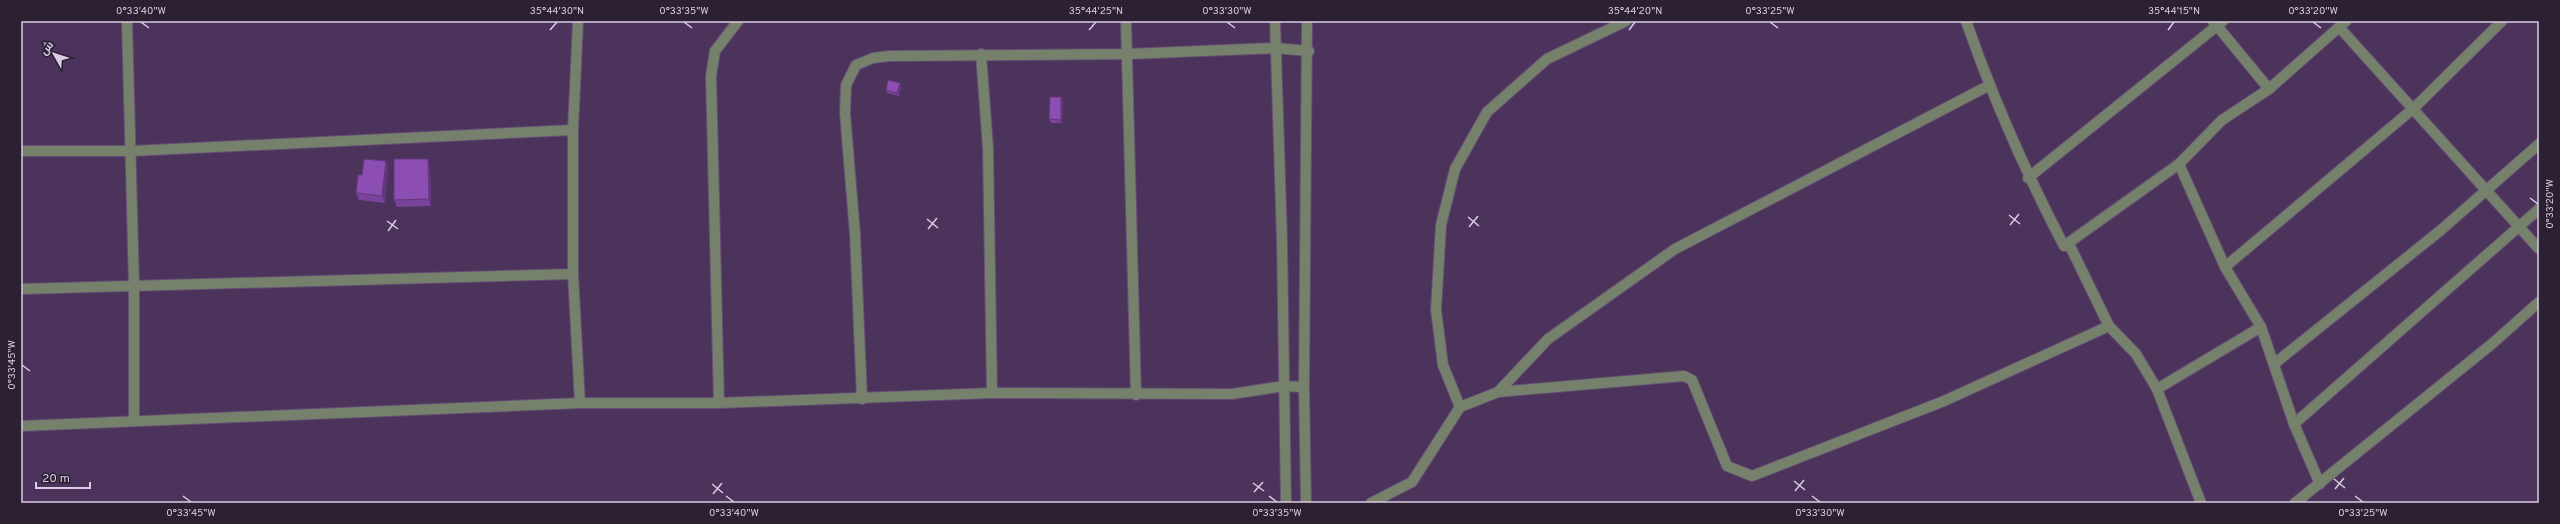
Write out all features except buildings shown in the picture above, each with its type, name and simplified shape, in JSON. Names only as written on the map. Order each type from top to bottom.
[{"type":"street","points":[[127,21],[134,285],[134,421]]},
{"type":"street","points":[[578,21],[573,130],[573,274],[580,403]]},
{"type":"street","points":[[719,403],[710,76],[715,51],[738,21]]},
{"type":"street","points":[[1126,21],[1136,394]]},
{"type":"street","points":[[1275,21],[1282,240],[1286,503]]},
{"type":"street","points":[[1306,503],[1304,386],[1309,52],[1307,21]]},
{"type":"street","points":[[1460,407],[1443,365],[1436,310],[1441,225],[1455,169],[1487,112],[1547,59],[1626,21]]},
{"type":"street","points":[[1966,21],[1988,86],[2028,178],[2064,246],[2069,244],[2179,164],[2222,120],[2269,89],[2343,24],[2414,108],[2539,249]]},
{"type":"street","points":[[2225,267],[2414,108],[2502,21]]},
{"type":"street","points":[[2028,178],[2218,23],[2269,89]]},
{"type":"street","points":[[862,399],[856,234],[845,113],[846,85],[856,65],[873,58],[980,54],[1128,54],[1275,48],[1309,52]]},
{"type":"street","points":[[980,54],[988,148],[992,392]]},
{"type":"street","points":[[1498,392],[1548,339],[1675,249],[1988,86]]},
{"type":"street","points":[[21,152],[130,151],[573,130]]},
{"type":"street","points":[[2274,364],[2487,191],[2539,144]]},
{"type":"street","points":[[2179,164],[2225,267],[2261,327],[2294,424],[2320,484]]},
{"type":"street","points":[[2294,424],[2539,209]]},
{"type":"street","points":[[2069,244],[2109,326],[2136,354],[2156,389],[2201,503]]},
{"type":"street","points":[[21,289],[573,274]]},
{"type":"street","points":[[2295,503],[2493,343],[2539,302]]},
{"type":"street","points":[[1371,503],[1412,482],[1460,407],[1498,392],[1684,376],[1692,380],[1727,466],[1752,476],[1944,401],[2109,326]]},
{"type":"street","points":[[2156,389],[2261,327]]},
{"type":"street","points":[[21,426],[580,403],[719,403],[862,399],[992,392],[1232,394],[1284,386],[1304,386]]}]
